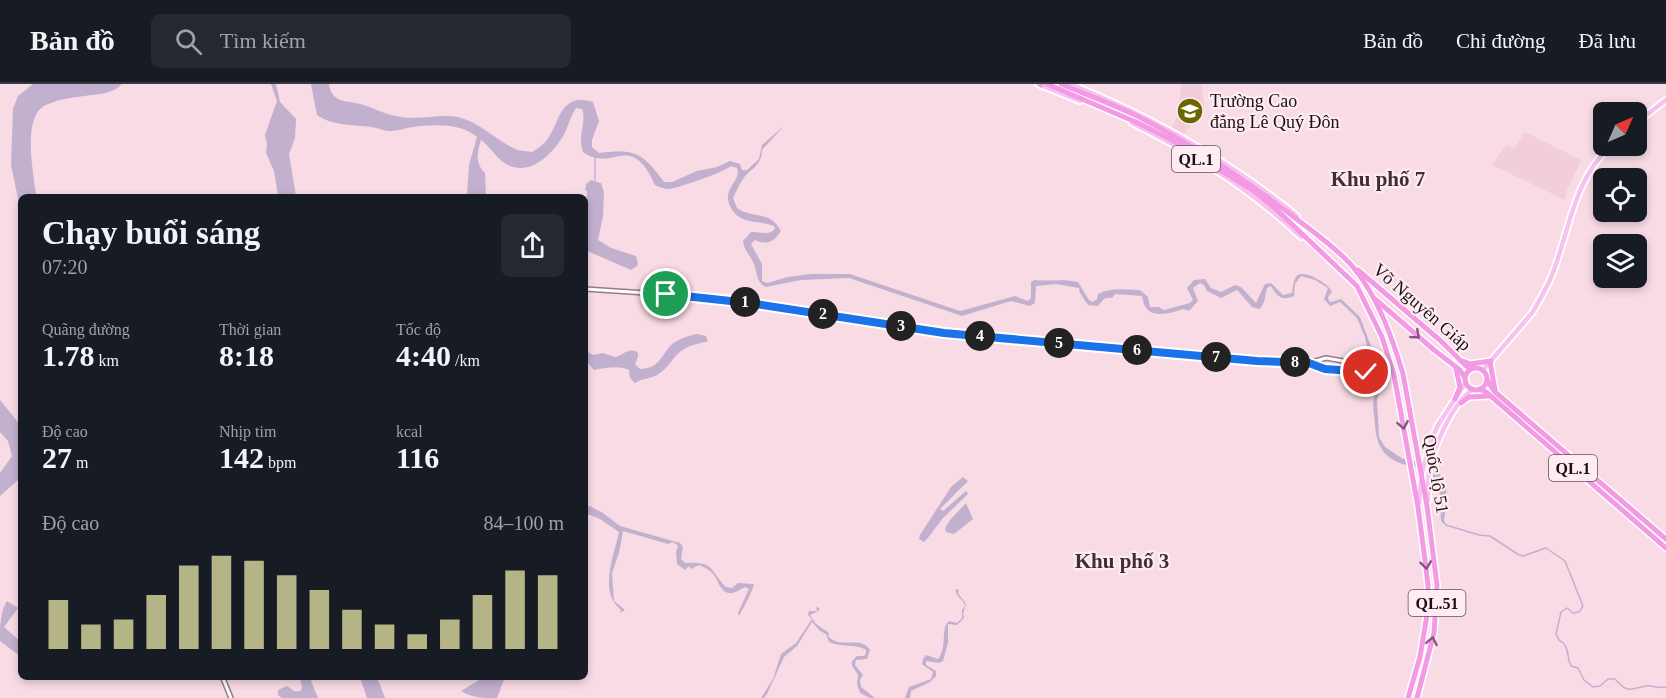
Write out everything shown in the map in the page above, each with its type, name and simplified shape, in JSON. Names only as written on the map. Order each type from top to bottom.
[{"type":"highway","name":"QL.1","points":[[1042,84],[1059,88],[1180,142]]},
{"type":"highway","name":"Võ Nguyên Giáp","points":[[1180,142],[1257,189],[1318,236],[1352,266],[1371,295],[1460,370],[1466,380]]},
{"type":"highway","name":"Võ Nguyên Giáp","points":[[1180,142],[1271,205],[1349,278],[1364,286],[1472,369]]},
{"type":"highway","name":"Quốc lộ 51","points":[[1364,286],[1389,355],[1412,475],[1422,491],[1427,506],[1437,585],[1437,609],[1428,659],[1417,698]]},
{"type":"highway","name":"Quốc lộ 51","points":[[1371,295],[1387,325],[1403,374],[1421,475],[1422,491],[1418,507],[1428,585],[1428,609],[1420,655],[1408,698]]},
{"type":"highway","points":[[1458,401],[1493,394],[1490,362],[1470,364],[1461,360]]},
{"type":"highway","points":[[1451,363],[1457,369],[1460,378],[1458,401]]},
{"type":"highway","points":[[1466,380],[1467,372],[1472,369],[1483,370]]},
{"type":"highway","name":"QL.1","points":[[1483,370],[1493,394],[1666,548]]},
{"type":"highway","name":"QL.1","points":[[1466,380],[1476,389],[1493,394],[1666,539]]},
{"type":"highway","points":[[1476,389],[1484,387],[1487,380]]},
{"type":"main road","name":"QL.1","points":[[1070,84],[1138,113],[1180,142]]},
{"type":"main road","points":[[1647,115],[1666,100]]},
{"type":"main road","points":[[1483,370],[1532,313],[1554,269],[1581,186],[1589,170],[1601,156]]},
{"type":"main road","points":[[1422,491],[1436,446],[1466,380]]},
{"type":"main road","points":[[1421,475],[1438,425],[1458,401],[1476,389]]},
{"type":"street","points":[[588,289],[692,296],[944,333],[1257,361],[1309,363],[1325,369],[1393,372]]},
{"type":"street","points":[[1309,363],[1326,358],[1366,365],[1389,355]]},
{"type":"street","points":[[224,680],[231,698]]},
{"type":"shaded area","points":[[33,84],[122,84],[108,92],[63,99],[46,105],[38,111],[31,133],[36,194],[18,194],[18,198],[11,165],[13,109],[18,96]]},
{"type":"shaded area","points":[[271,84],[276,84],[280,102],[296,119],[295,138],[289,154],[296,194],[278,194],[274,171],[266,153],[265,135],[277,101]]},
{"type":"shaded area","points":[[311,84],[329,84],[333,95],[340,100],[409,118],[457,117],[476,124],[509,146],[532,152],[547,140],[567,105],[573,101],[593,102],[599,121],[592,140],[592,147],[599,153],[621,152],[637,155],[650,164],[664,182],[672,182],[697,171],[717,167],[730,161],[740,164],[742,170],[747,170],[759,159],[762,145],[784,126],[762,150],[758,164],[743,179],[733,198],[737,208],[749,214],[766,217],[781,231],[770,242],[755,240],[751,244],[762,264],[762,281],[767,283],[810,274],[850,274],[960,311],[1015,296],[1028,301],[1031,298],[1031,282],[1034,280],[1067,280],[1078,282],[1089,300],[1093,302],[1097,299],[1098,294],[1108,290],[1140,290],[1148,297],[1150,307],[1159,307],[1164,310],[1190,303],[1193,300],[1187,288],[1194,280],[1205,279],[1211,288],[1221,292],[1235,285],[1241,287],[1256,303],[1265,284],[1271,283],[1283,295],[1292,293],[1296,276],[1306,274],[1330,289],[1332,292],[1328,297],[1329,301],[1341,299],[1360,317],[1380,378],[1377,400],[1379,437],[1385,447],[1403,459],[1421,461],[1440,474],[1446,487],[1447,502],[1444,520],[1447,527],[1441,521],[1440,494],[1432,475],[1392,459],[1379,445],[1373,408],[1376,392],[1365,337],[1357,318],[1340,302],[1330,306],[1324,299],[1328,288],[1315,280],[1301,276],[1295,284],[1294,296],[1286,298],[1275,293],[1271,286],[1267,288],[1260,309],[1252,307],[1237,290],[1221,298],[1207,291],[1200,283],[1193,288],[1198,301],[1189,311],[1183,309],[1162,314],[1148,310],[1142,296],[1115,294],[1112,298],[1104,299],[1098,306],[1088,305],[1079,288],[1056,284],[1036,286],[1035,303],[1030,306],[1011,301],[962,316],[849,278],[801,280],[766,287],[758,280],[755,266],[743,241],[751,232],[768,233],[775,228],[768,224],[745,220],[731,208],[728,195],[737,177],[737,168],[731,166],[710,176],[673,188],[660,187],[655,185],[646,168],[637,159],[621,156],[603,159],[583,152],[581,140],[583,114],[582,109],[576,108],[557,144],[546,157],[532,166],[516,168],[508,165],[481,140],[478,158],[485,173],[486,194],[467,194],[469,165],[477,137],[471,132],[438,125],[390,131],[330,122],[317,115]]},
{"type":"shaded area","name":"Trường Cao đẳng Lê Quý Đôn","points":[[1181,84],[1202,84],[1204,107],[1183,136],[1171,129],[1179,113]]},
{"type":"shaded area","points":[[1525,132],[1581,160],[1567,190],[1565,200],[1492,165],[1506,145],[1514,148]]},
{"type":"shaded area","points":[[591,180],[601,183],[604,192],[603,216],[598,240],[611,248],[636,256],[637,266],[631,270],[588,251],[586,184]]},
{"type":"shaded area","points":[[697,334],[706,336],[708,341],[684,349],[661,373],[635,383],[630,378],[629,370],[625,368],[594,370],[588,363],[588,352],[593,355],[603,353],[615,357],[635,351],[638,357],[635,364],[640,369],[651,367],[658,362],[670,346]]},
{"type":"shaded area","points":[[0,400],[18,422],[18,480],[0,496],[0,473],[12,456],[8,441],[0,432]]},
{"type":"shaded area","points":[[963,477],[968,481],[940,509],[943,511],[966,491],[968,494],[943,518],[924,542],[919,539],[951,487]]},
{"type":"shaded area","points":[[966,503],[973,519],[954,534],[946,532],[945,528],[950,520]]},
{"type":"shaded area","points":[[588,506],[603,513],[620,526],[680,543],[683,547],[681,559],[685,563],[707,565],[726,587],[732,588],[738,583],[754,584],[739,616],[738,613],[749,589],[745,587],[734,593],[728,593],[722,589],[708,569],[699,565],[691,569],[689,566],[685,570],[677,564],[678,546],[673,542],[668,544],[623,531],[612,573],[614,601],[625,610],[620,613],[621,610],[614,602],[610,594],[609,584],[611,562],[619,532],[600,519],[588,514]]},
{"type":"shaded area","points":[[956,589],[959,590],[958,593],[966,604],[964,618],[957,625],[948,624],[948,643],[943,661],[939,663],[926,661],[926,665],[936,671],[936,676],[930,682],[911,691],[910,698],[905,698],[909,687],[931,679],[933,672],[922,664],[923,659],[926,655],[938,659],[943,649],[946,624],[949,621],[957,623],[962,618],[962,610],[965,606],[956,594]]},
{"type":"shaded area","points":[[7,601],[18,608],[4,627],[18,639],[18,654],[0,641],[0,625]]},
{"type":"shaded area","points":[[816,607],[820,610],[810,615],[833,640],[861,643],[870,650],[867,659],[856,660],[855,665],[863,675],[860,680],[861,687],[875,698],[860,693],[857,684],[858,675],[852,666],[852,661],[857,656],[864,656],[866,650],[829,642],[826,634],[812,622],[797,646],[784,657],[767,694],[761,698],[773,679],[781,654],[796,643],[812,619],[808,615],[809,611],[817,611]]},
{"type":"shaded area","points":[[300,680],[312,680],[318,698],[282,698],[278,695],[278,690],[287,686],[294,691],[301,691]]},
{"type":"shaded area","points":[[361,680],[378,680],[385,698],[367,698]]},
{"type":"shaded area","points":[[479,680],[504,680],[497,698],[483,698],[461,691]]},
{"type":"waterway","points":[[595,158],[595,180]]},
{"type":"waterway","points":[[1446,525],[1490,536],[1519,555],[1523,556],[1546,548],[1565,561],[1583,606],[1579,612],[1573,613],[1567,608],[1561,612],[1556,634],[1566,648],[1571,666],[1578,668],[1584,680],[1593,687],[1600,686],[1608,679],[1615,679],[1626,689],[1649,686],[1666,687]]},
{"type":"place","name":"Trường Cao đẳng Lê Quý Đôn","points":[[1190,111]]},
{"type":"district","name":"Khu phố 7","points":[[1378,179]]},
{"type":"district","name":"Khu phố 3","points":[[1122,561]]},
{"type":"route","points":[[666,294],[749,303],[944,333],[1257,361],[1309,363],[1325,369],[1366,372]]}]
